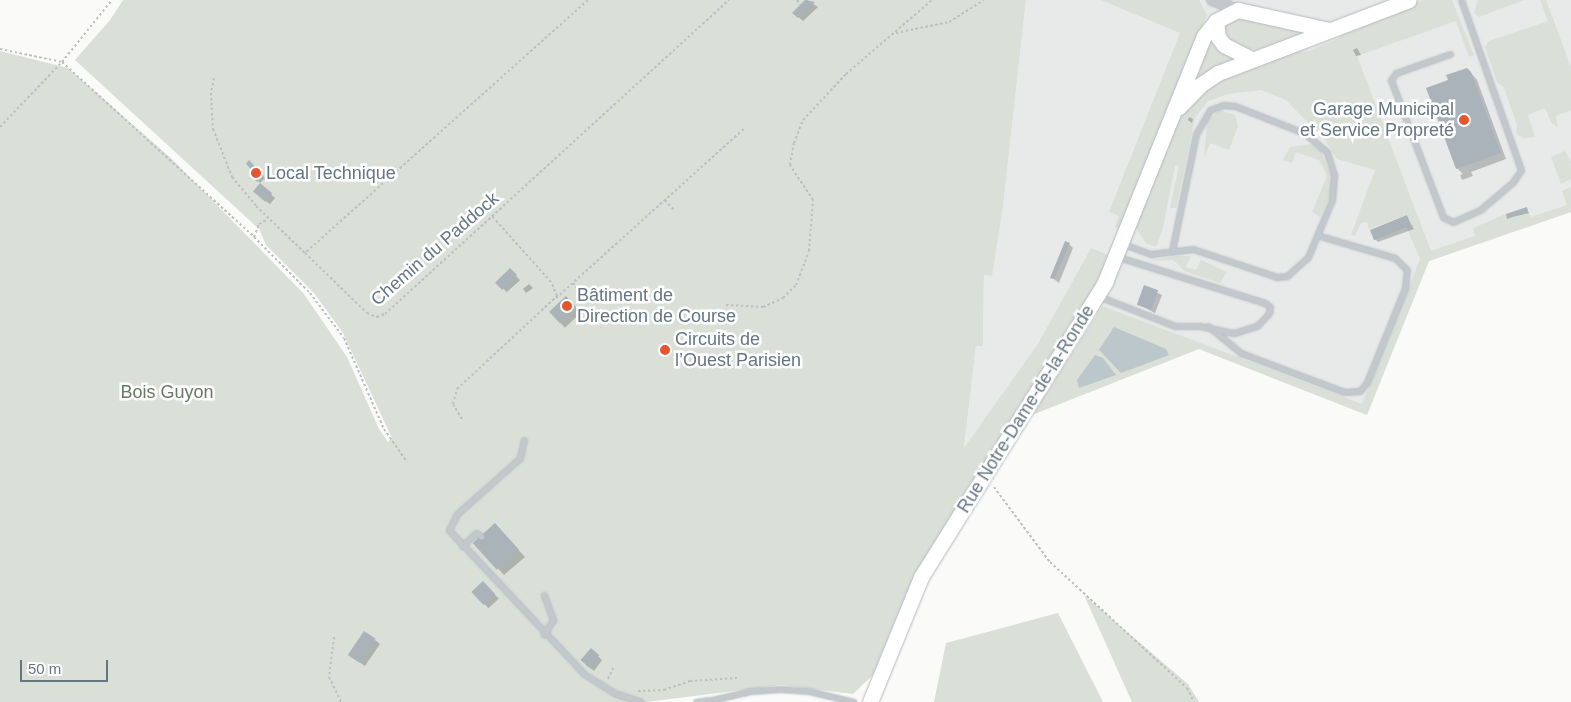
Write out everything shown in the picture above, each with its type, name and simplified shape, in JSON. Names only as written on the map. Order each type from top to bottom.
[{"type":"main road","name":"Rue Notre-Dame-de-la-Ronde","points":[[1175,112],[1200,85],[1252,59],[1409,0]]},
{"type":"main road","name":"Rue Notre-Dame-de-la-Ronde","points":[[870,702],[921,577],[1098,296],[1120,250],[1175,112],[1198,48],[1216,21],[1238,10]]},
{"type":"main road","points":[[1238,10],[1329,30]]},
{"type":"main road","points":[[1216,21],[1218,37],[1224,45],[1252,59]]},
{"type":"street","points":[[1212,0],[1238,10]]},
{"type":"lane","points":[[1450,54],[1396,73],[1392,80],[1443,217],[1453,222],[1480,210],[1513,182],[1521,170],[1461,0]]},
{"type":"lane","points":[[1120,250],[1151,254],[1172,252],[1193,249],[1283,277],[1304,262],[1318,235],[1334,189],[1333,169],[1327,152],[1315,139],[1296,129],[1235,106],[1223,105],[1206,114],[1196,134],[1172,252]]},
{"type":"lane","points":[[1208,326],[1234,349],[1249,357],[1344,392],[1360,391],[1367,382],[1406,288],[1407,270],[1395,258],[1318,235]]},
{"type":"lane","points":[[1098,296],[1175,326],[1208,326],[1242,332],[1261,323],[1270,307],[1188,276],[1158,270],[1120,250]]},
{"type":"lane","points":[[524,440],[520,458],[452,520],[450,530],[462,546],[584,674],[603,687],[624,697],[641,702]]},
{"type":"lane","points":[[462,546],[476,533],[482,536]]},
{"type":"lane","points":[[544,595],[553,620],[544,634]]},
{"type":"lane","points":[[696,702],[751,690],[794,689],[854,702]]},
{"type":"lane","points":[[704,702],[712,699]]},
{"type":"path","points":[[0,127],[62,62],[112,0]]},
{"type":"path","points":[[214,78],[210,113],[224,161],[240,189],[268,219],[305,253],[588,0]]},
{"type":"path","name":"Chemin du Paddock","points":[[305,253],[367,312],[382,316],[729,0]]},
{"type":"path","points":[[797,0],[801,4]]},
{"type":"path","points":[[726,305],[763,307],[783,298],[796,285],[809,251],[813,200],[790,164],[798,131],[811,108],[932,0]]},
{"type":"path","points":[[894,34],[949,22],[984,0]]},
{"type":"path","points":[[0,49],[62,62],[254,238],[310,293],[330,318],[349,348],[384,429],[407,462]]},
{"type":"path","points":[[462,419],[453,404],[457,389],[744,129]]},
{"type":"path","points":[[666,200],[675,211]]},
{"type":"path","points":[[492,216],[551,282],[557,292],[556,298]]},
{"type":"path","points":[[254,238],[259,224],[268,219]]},
{"type":"path","points":[[573,283],[580,292]]},
{"type":"path","points":[[985,474],[1050,562],[1187,688],[1194,702]]},
{"type":"path","points":[[334,637],[329,677],[341,702]]},
{"type":"path","points":[[603,687],[614,666]]},
{"type":"path","points":[[624,697],[635,692],[664,690],[690,681],[737,678]]},
{"type":"shaded area","points":[[1026,0],[1571,0],[1571,212],[1429,261],[1367,415],[1199,349],[1042,409],[1101,313],[1084,308],[1091,248],[1037,345],[964,449],[976,346],[983,345],[984,275],[991,276],[1003,207]]},
{"type":"shaded area","points":[[1114,327],[1166,349],[1169,355],[1121,373],[1099,350]]},
{"type":"shaded area","points":[[1095,355],[1103,358],[1116,375],[1079,388],[1077,380]]},
{"type":"green space","name":"Circuits de l’Ouest Parisien","points":[[123,0],[1026,0],[1003,207],[992,276],[984,275],[983,346],[976,346],[964,448],[1037,345],[1091,248],[1108,255],[1093,290],[895,621],[873,675],[853,694],[781,685],[646,702],[0,702],[0,51],[68,68],[172,159],[304,294],[347,357],[379,429],[388,442],[392,438],[343,333],[314,293],[266,245],[259,229],[75,60],[110,20]]},
{"type":"green space","points":[[1101,0],[1199,0],[1207,15],[1119,229],[1115,227],[1119,216],[1109,212],[1180,33]]},
{"type":"green space","points":[[1423,0],[1452,0],[1474,55],[1469,57],[1456,21],[1357,56],[1431,251],[1475,236],[1473,228],[1506,214],[1508,218],[1528,211],[1531,217],[1567,205],[1562,191],[1571,187],[1571,212],[1429,261],[1367,415],[1199,349],[1032,415],[1102,306],[1362,404],[1420,259],[1406,226],[1411,225],[1407,215],[1369,229],[1367,222],[1361,223],[1355,236],[1351,235],[1375,170],[1337,159],[1325,140],[1286,100],[1261,90],[1228,94],[1208,101],[1195,118],[1176,208],[1170,208],[1179,166],[1175,165],[1163,228],[1156,247],[1146,243],[1136,228],[1174,128],[1182,114],[1209,83],[1283,53],[1309,51],[1339,38],[1356,25]]},
{"type":"green space","points":[[1478,0],[1524,0],[1479,17],[1474,13]]},
{"type":"green space","points":[[1540,0],[1546,0],[1571,67],[1571,110],[1556,116],[1558,128],[1551,122],[1545,108],[1528,115],[1535,137],[1523,138],[1516,134],[1517,125],[1504,88],[1497,82],[1485,47],[1489,41],[1548,21]]},
{"type":"green space","points":[[1243,18],[1305,32],[1257,50],[1241,49],[1225,37],[1224,26]]},
{"type":"green space","points":[[1210,39],[1235,59],[1192,87],[1196,64]]},
{"type":"green space","points":[[1219,110],[1235,115],[1238,126],[1229,150],[1210,143],[1204,159],[1207,122]]},
{"type":"green space","points":[[1311,144],[1321,151],[1332,178],[1330,196],[1320,217],[1312,212],[1327,176],[1319,160],[1296,152],[1292,163],[1283,160],[1290,147]]},
{"type":"green space","points":[[1565,151],[1571,162],[1571,179],[1561,184],[1551,157]]},
{"type":"green space","points":[[1177,256],[1191,256],[1186,267],[1196,270],[1201,260],[1227,272],[1220,283],[1184,271],[1174,260],[1147,261]]},
{"type":"green space","points":[[1084,595],[1188,684],[1199,702],[1132,702]]},
{"type":"green space","points":[[1058,613],[1103,702],[934,702],[946,643]]},
{"type":"building","points":[[805,0],[815,2],[798,18],[792,13]]},
{"type":"building","name":"Garage Municipal et Service Propreté","points":[[1467,68],[1471,72],[1501,153],[1456,169],[1426,88],[1448,80],[1446,75]]},
{"type":"building","name":"Local Technique","points":[[249,160],[264,176],[257,182],[250,174],[253,171],[246,164]]},
{"type":"building","points":[[260,183],[272,193],[265,202],[253,191]]},
{"type":"building","points":[[1527,207],[1528,211],[1507,219],[1506,214]]},
{"type":"building","points":[[1407,215],[1411,225],[1374,240],[1370,230]]},
{"type":"building","points":[[1065,241],[1070,243],[1054,279],[1050,278]]},
{"type":"building","points":[[510,268],[517,275],[502,290],[495,283]]},
{"type":"building","points":[[1144,285],[1158,290],[1151,310],[1137,305]]},
{"type":"building","points":[[566,296],[577,308],[560,323],[549,312]]},
{"type":"building","points":[[495,523],[519,550],[497,570],[473,543]]},
{"type":"building","points":[[483,581],[495,594],[484,605],[471,592]]},
{"type":"building","points":[[364,631],[376,639],[359,663],[348,655]]},
{"type":"building","points":[[591,648],[599,655],[589,667],[581,660]]},
{"type":"place","name":"Garage Municipal et Service Propreté","points":[[1464,120]]},
{"type":"place","name":"Local Technique","points":[[256,173]]},
{"type":"place","name":"Bâtiment de Direction de Course","points":[[567,306]]},
{"type":"place","name":"Circuits de l’Ouest Parisien","points":[[665,350]]},
{"type":"park label","name":"Bois Guyon","points":[[167,392]]}]
